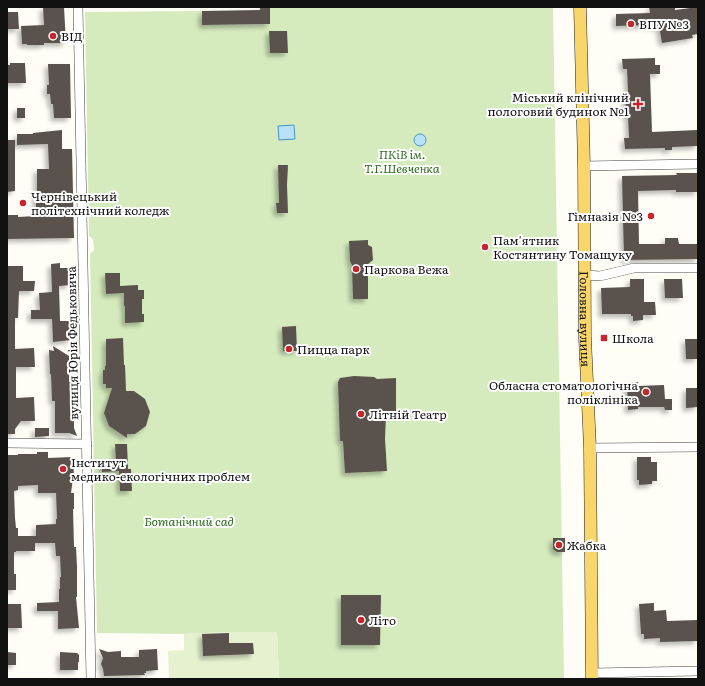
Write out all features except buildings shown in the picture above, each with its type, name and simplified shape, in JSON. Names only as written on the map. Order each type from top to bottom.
[{"type":"main road","name":"Головна вулиця","points":[[580,7],[584,166],[585,338],[590,448],[592,676]]},
{"type":"street","name":"вулиця Юрія Федьковича","points":[[78,7],[91,679]]},
{"type":"street","points":[[584,166],[698,164]]},
{"type":"street","points":[[585,276],[600,276],[634,268],[698,268]]},
{"type":"street","points":[[7,443],[87,444]]},
{"type":"street","points":[[590,448],[698,447]]},
{"type":"street","points":[[592,676],[698,671]]},
{"type":"green space","name":"ПКіВ ім. Т.Г.Шевченка","points":[[270,7],[553,7],[564,679],[279,679],[277,632],[184,634],[97,633],[90,254],[94,250],[93,239],[89,236],[85,12],[202,11],[203,25],[270,24]]},
{"type":"green space","points":[[277,632],[279,679],[169,679],[168,651],[184,650],[184,634]]},
{"type":"water","points":[[294,125],[295,139],[279,140],[278,126]]},
{"type":"water","points":[[418,134],[422,134],[426,140],[422,146],[418,146],[414,142],[414,138]]},
{"type":"place","name":"ВПУ №3","points":[[631,24]]},
{"type":"place","name":"ВІД","points":[[53,36]]},
{"type":"place","name":"Міський клінічний пологовий будинок №1","points":[[638,104]]},
{"type":"place","name":"Чернівецький політехнічний коледж","points":[[23,203]]},
{"type":"place","name":"Гімназія №3","points":[[651,216]]},
{"type":"place","name":"Пам'ятник Костянтину Томащуку","points":[[485,247]]},
{"type":"place","name":"Паркова Вежа","points":[[356,269]]},
{"type":"place","name":"Школа","points":[[604,338]]},
{"type":"place","name":"Пицца парк","points":[[289,349]]},
{"type":"place","name":"Обласна стоматологічна поліклініка","points":[[646,392]]},
{"type":"place","name":"Літній Театр","points":[[361,414]]},
{"type":"place","name":"Інститут медико-екологічних проблем","points":[[63,469]]},
{"type":"place","name":"Жабка","points":[[559,545]]},
{"type":"place","name":"Літо","points":[[361,620]]},
{"type":"park label","name":"Ботанічний сад","points":[[189,521]]}]
